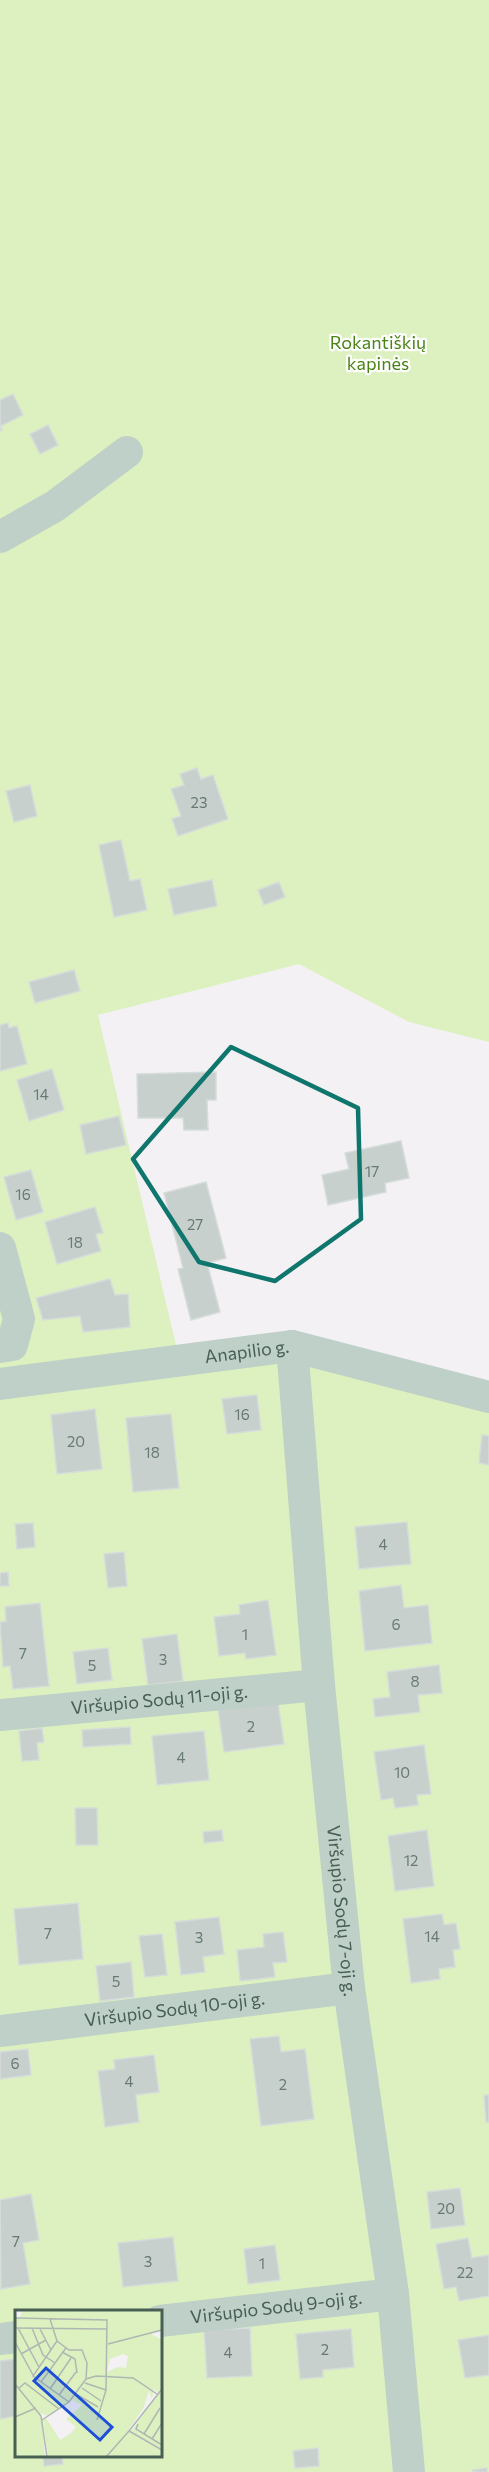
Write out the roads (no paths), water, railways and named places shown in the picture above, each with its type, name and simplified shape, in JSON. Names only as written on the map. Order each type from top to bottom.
[{"type":"street","points":[[0,537],[55,506],[127,452]]},
{"type":"street","points":[[0,1248],[19,1319],[12,1345],[0,1347]]},
{"type":"street","name":"Anapilio g.","points":[[0,1384],[292,1346],[489,1397]]},
{"type":"street","name":"Viršupio Sodų 7-oji g.","points":[[292,1346],[319,1685],[350,1988],[393,2294],[409,2472]]},
{"type":"street","name":"Viršupio Sodų 11-oji g.","points":[[0,1715],[319,1685]]},
{"type":"street","name":"Viršupio Sodų 10-oji g.","points":[[0,2031],[350,1988]]},
{"type":"street","name":"Viršupio Sodų 9-oji g.","points":[[162,2321],[393,2294]]},
{"type":"street","points":[[0,2339],[15,2337]]},
{"type":"park label","name":"Rokantiškių kapinės","points":[[378,353]]}]
